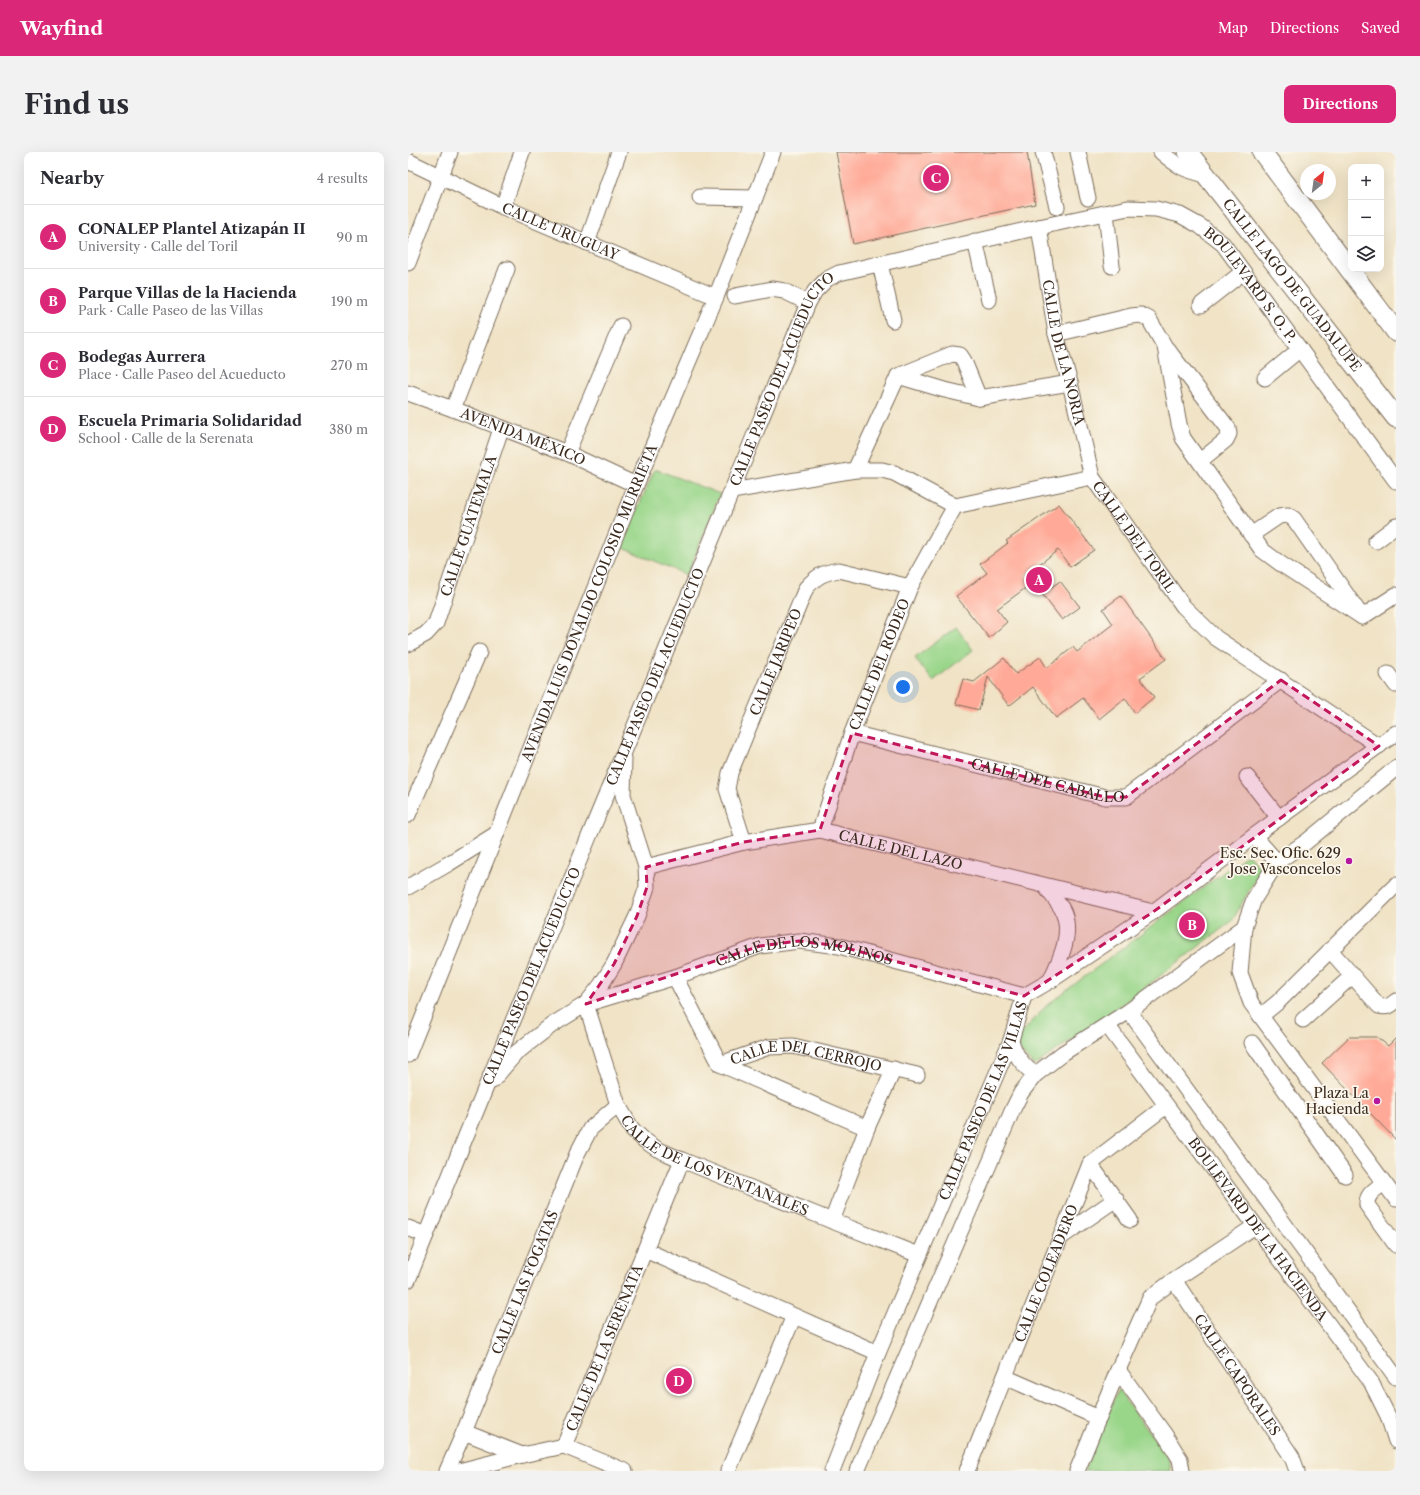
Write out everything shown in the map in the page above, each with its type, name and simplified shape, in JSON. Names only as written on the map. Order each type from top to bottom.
[{"type":"main road","name":"CALLE LAGO DE GUADALUPE","points":[[1188,152],[1396,418]]},
{"type":"main road","points":[[1262,152],[1396,332]]},
{"type":"street","points":[[408,263],[450,152]]},
{"type":"street","points":[[503,207],[522,152]]},
{"type":"street","points":[[587,243],[619,152]]},
{"type":"street","name":"AVENIDA LUIS DONALDO COLOSIO MURRIETA","points":[[408,1055],[636,485],[716,297],[773,152]]},
{"type":"street","points":[[1043,152],[1057,207]]},
{"type":"street","points":[[1078,152],[1088,198]]},
{"type":"street","points":[[1161,152],[1178,166],[1206,175]]},
{"type":"street","name":"CALLE URUGUAY","points":[[408,162],[503,207],[716,297]]},
{"type":"street","points":[[700,197],[754,198]]},
{"type":"street","name":"BOULEVARD S. O. P.","points":[[1039,227],[1128,208],[1156,209],[1180,215],[1200,226],[1223,244],[1396,481]]},
{"type":"street","points":[[1106,213],[1112,266]]},
{"type":"street","name":"CALLE PASEO DEL ACUEDUCTO","points":[[408,1280],[483,1091],[503,1059],[625,749],[808,303],[815,291],[827,280],[838,273],[1039,227]]},
{"type":"street","name":"CALLE DE LA NORIA","points":[[1039,227],[1056,334],[1070,383],[1092,477]]},
{"type":"street","points":[[975,241],[989,300]]},
{"type":"street","points":[[880,264],[893,320]]},
{"type":"street","points":[[453,409],[507,269]]},
{"type":"street","points":[[1201,305],[1243,272]]},
{"type":"street","points":[[735,296],[772,288],[784,291],[808,303]]},
{"type":"street","points":[[1056,334],[1141,314],[1149,319],[1165,347],[1228,428],[1229,434],[1226,440],[1200,461]]},
{"type":"street","points":[[567,454],[621,326]]},
{"type":"street","points":[[1165,347],[1179,424],[1183,438],[1251,535],[1262,550],[1362,617]]},
{"type":"street","points":[[1265,378],[1300,349]]},
{"type":"street","points":[[855,470],[898,376],[952,354],[960,355],[964,360],[979,398]]},
{"type":"street","points":[[898,376],[979,398],[1070,383]]},
{"type":"street","name":"AVENIDA MÉXICO","points":[[408,393],[567,454],[636,485]]},
{"type":"street","name":"CALLE GUATEMALA","points":[[408,644],[426,634],[436,623],[500,428]]},
{"type":"street","points":[[732,491],[855,470],[882,470],[894,473],[955,506]]},
{"type":"street","name":"CALLE DEL TORIL","points":[[955,506],[1092,477],[1183,606],[1216,638],[1379,746]]},
{"type":"street","name":"CALLE DEL RODEO","points":[[820,830],[852,733],[910,587],[955,506]]},
{"type":"street","points":[[1251,535],[1279,516],[1288,515],[1294,519],[1362,617]]},
{"type":"street","points":[[1376,541],[1396,526]]},
{"type":"street","name":"CALLE JARIPEO","points":[[744,842],[727,789],[730,773],[806,588],[816,577],[828,572],[839,570],[910,587]]},
{"type":"street","points":[[1362,617],[1396,595]]},
{"type":"street","points":[[408,815],[479,652]]},
{"type":"street","name":"CALLE DEL CABALLO","points":[[852,733],[1105,797],[1126,797],[1281,680]]},
{"type":"street","name":"CALLE PASEO DE LAS VILLAS","points":[[832,1471],[919,1255],[1011,1040],[1024,996],[1050,981],[1153,912],[1254,836],[1396,733]]},
{"type":"street","name":"CALLE DE LOS MOLINOS","points":[[586,1004],[602,985],[614,964],[637,916],[647,887],[646,867],[623,795],[625,749]]},
{"type":"street","points":[[1396,768],[1306,842],[1277,862],[1254,899],[1244,927],[1240,973],[1251,1003],[1396,1199]]},
{"type":"street","points":[[1247,777],[1279,818]]},
{"type":"street","name":"CALLE DEL LAZO","points":[[646,867],[744,842],[820,830],[1153,912]]},
{"type":"street","points":[[408,887],[496,834]]},
{"type":"street","points":[[1254,836],[1277,862]]},
{"type":"street","points":[[1261,1016],[1278,1002],[1396,885]]},
{"type":"street","points":[[1045,886],[1062,910],[1067,929],[1062,955],[1050,981]]},
{"type":"street","name":"CALLE PASEO DE LAS VILLAS","points":[[857,1471],[1013,1108],[1021,1093],[1035,1075],[1063,1054],[1129,1011],[1244,927]]},
{"type":"street","name":"CALLE DE LOS MOLINOS","points":[[503,1059],[516,1054],[552,1025],[586,1004],[674,977],[760,946],[799,941],[839,946],[1024,996]]},
{"type":"street","points":[[1330,950],[1379,1006],[1390,1006],[1396,1001]]},
{"type":"street","points":[[1303,1020],[1352,976]]},
{"type":"street","name":"CALLE DEL CERROJO","points":[[674,977],[720,1064],[867,1128]]},
{"type":"street","name":"CALLE DE LOS VENTANALES","points":[[586,1004],[618,1105],[632,1129],[644,1140],[657,1149],[682,1160],[919,1255]]},
{"type":"street","name":"BOULEVARD DE LA HACIENDA","points":[[1129,1011],[1396,1377]]},
{"type":"street","name":"BOULEVARD DE LA HACIENDA","points":[[1107,1025],[1166,1106],[1250,1229],[1371,1382],[1392,1414],[1396,1441]]},
{"type":"street","points":[[1011,1040],[1014,1051],[1019,1060],[1035,1075]]},
{"type":"street","points":[[1252,1043],[1345,1175]]},
{"type":"street","name":"CALLE DEL CERROJO","points":[[720,1064],[769,1046],[793,1046],[917,1075]]},
{"type":"street","name":"CALLE DEL CERROJO","points":[[832,1221],[867,1128],[894,1069]]},
{"type":"street","points":[[1285,1089],[1304,1074]]},
{"type":"street","name":"CALLE LAS FOGATAS","points":[[447,1471],[577,1154],[590,1129],[618,1105]]},
{"type":"street","points":[[1130,1220],[1090,1164],[1166,1106]]},
{"type":"street","name":"CALLE DE LA SERENATA","points":[[564,1446],[682,1160]]},
{"type":"street","name":"CALLE COLEADERO","points":[[967,1471],[1090,1164]]},
{"type":"street","points":[[1384,1183],[1369,1195],[1366,1199],[1367,1205],[1396,1244]]},
{"type":"street","points":[[1061,1237],[1116,1199]]},
{"type":"street","points":[[408,1228],[426,1235]]},
{"type":"street","points":[[1077,1471],[1118,1370],[1150,1298],[1250,1229]]},
{"type":"street","name":"CALLE DE LA SERENATA","points":[[645,1250],[878,1354]]},
{"type":"street","name":"CALLE CAPORALES","points":[[1174,1280],[1292,1457],[1297,1471]]},
{"type":"street","points":[[728,1471],[794,1316]]},
{"type":"street","points":[[1118,1370],[1165,1435],[1180,1459],[1182,1471]]},
{"type":"street","points":[[1005,1377],[1099,1418]]},
{"type":"street","points":[[464,1432],[522,1455]]},
{"type":"street","points":[[460,1471],[564,1446],[625,1471]]},
{"type":"highlighted area","points":[[1281,680],[1379,746],[1153,912],[1024,996],[839,946],[799,941],[760,946],[586,1004],[614,964],[637,916],[647,887],[646,867],[744,842],[820,830],[852,733],[1105,797],[1126,797]]},
{"type":"green space","points":[[655,469],[720,494],[687,575],[621,547]]},
{"type":"green space","points":[[956,627],[973,650],[933,681],[915,658]]},
{"type":"green space","points":[[1248,854],[1261,869],[1232,921],[1135,995],[1034,1066],[1018,1048],[1020,1035],[1047,1005]]},
{"type":"green space","points":[[1118,1390],[1169,1459],[1171,1471],[1085,1471]]},
{"type":"building","points":[[836,152],[1027,152],[1035,204],[853,244]]},
{"type":"building","points":[[1059,504],[1094,550],[1070,567],[1058,550],[1025,575],[1031,584],[997,609],[1007,622],[989,638],[956,596],[987,573],[980,564],[1008,543],[1006,541]]},
{"type":"building","points":[[1060,581],[1080,607],[1062,620],[1042,594]]},
{"type":"building","points":[[1121,596],[1166,659],[1140,678],[1154,697],[1135,713],[1125,698],[1099,719],[1083,698],[1056,718],[1033,687],[1009,706],[988,677],[979,710],[956,704],[963,679],[974,682],[1004,658],[1016,674],[1040,657],[1047,668],[1073,647],[1077,652],[1113,624],[1103,609]]},
{"type":"building","name":"Plaza La Hacienda","points":[[1349,1037],[1377,1037],[1388,1046],[1396,1038],[1396,1140],[1322,1063]]},
{"type":"place","name":"Bodegas Aurrera","points":[[936,178]]},
{"type":"place","name":"CONALEP Plantel Atizapán II","points":[[1039,580]]},
{"type":"place","name":"Esc. Sec. Ofic. 629 Jose Vasconcelos","points":[[1349,861]]},
{"type":"place","name":"Parque Villas de la Hacienda","points":[[1192,925]]},
{"type":"place","name":"Plaza La Hacienda","points":[[1377,1101]]},
{"type":"place","name":"Escuela Primaria Solidaridad","points":[[679,1381]]}]
